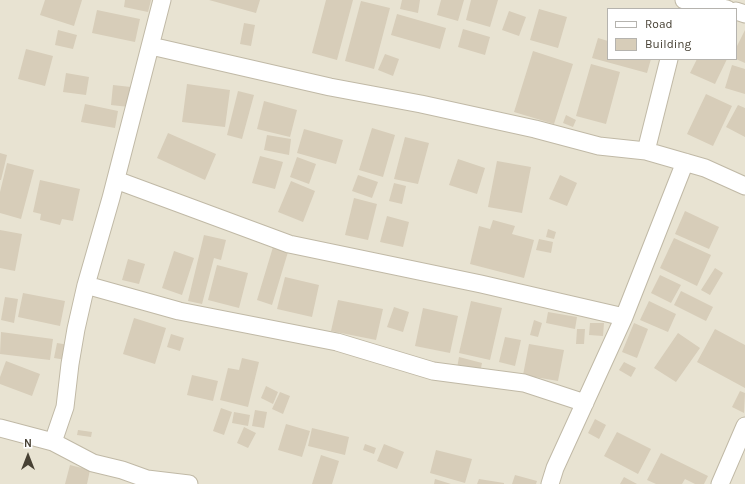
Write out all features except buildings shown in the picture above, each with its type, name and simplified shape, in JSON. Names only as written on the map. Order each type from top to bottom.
[{"type":"street","points":[[53,442],[65,407],[76,329],[86,285],[116,180],[162,0]]},
{"type":"street","points":[[684,0],[722,8]]},
{"type":"street","points":[[151,46],[330,87],[421,104],[520,126],[599,146],[646,151],[705,168],[745,186]]},
{"type":"street","points":[[646,151],[669,60]]},
{"type":"street","points":[[550,484],[555,468],[624,317],[685,162]]},
{"type":"street","points":[[116,180],[289,244],[481,284],[624,317]]},
{"type":"street","points":[[86,285],[179,311],[337,342],[433,371],[524,383],[585,403]]},
{"type":"street","points":[[720,484],[745,426]]},
{"type":"street","points":[[0,428],[53,442],[94,463],[122,470],[148,479],[189,484]]},
{"type":"shaded area","points":[[0,0],[745,0],[745,484],[0,484]]}]
